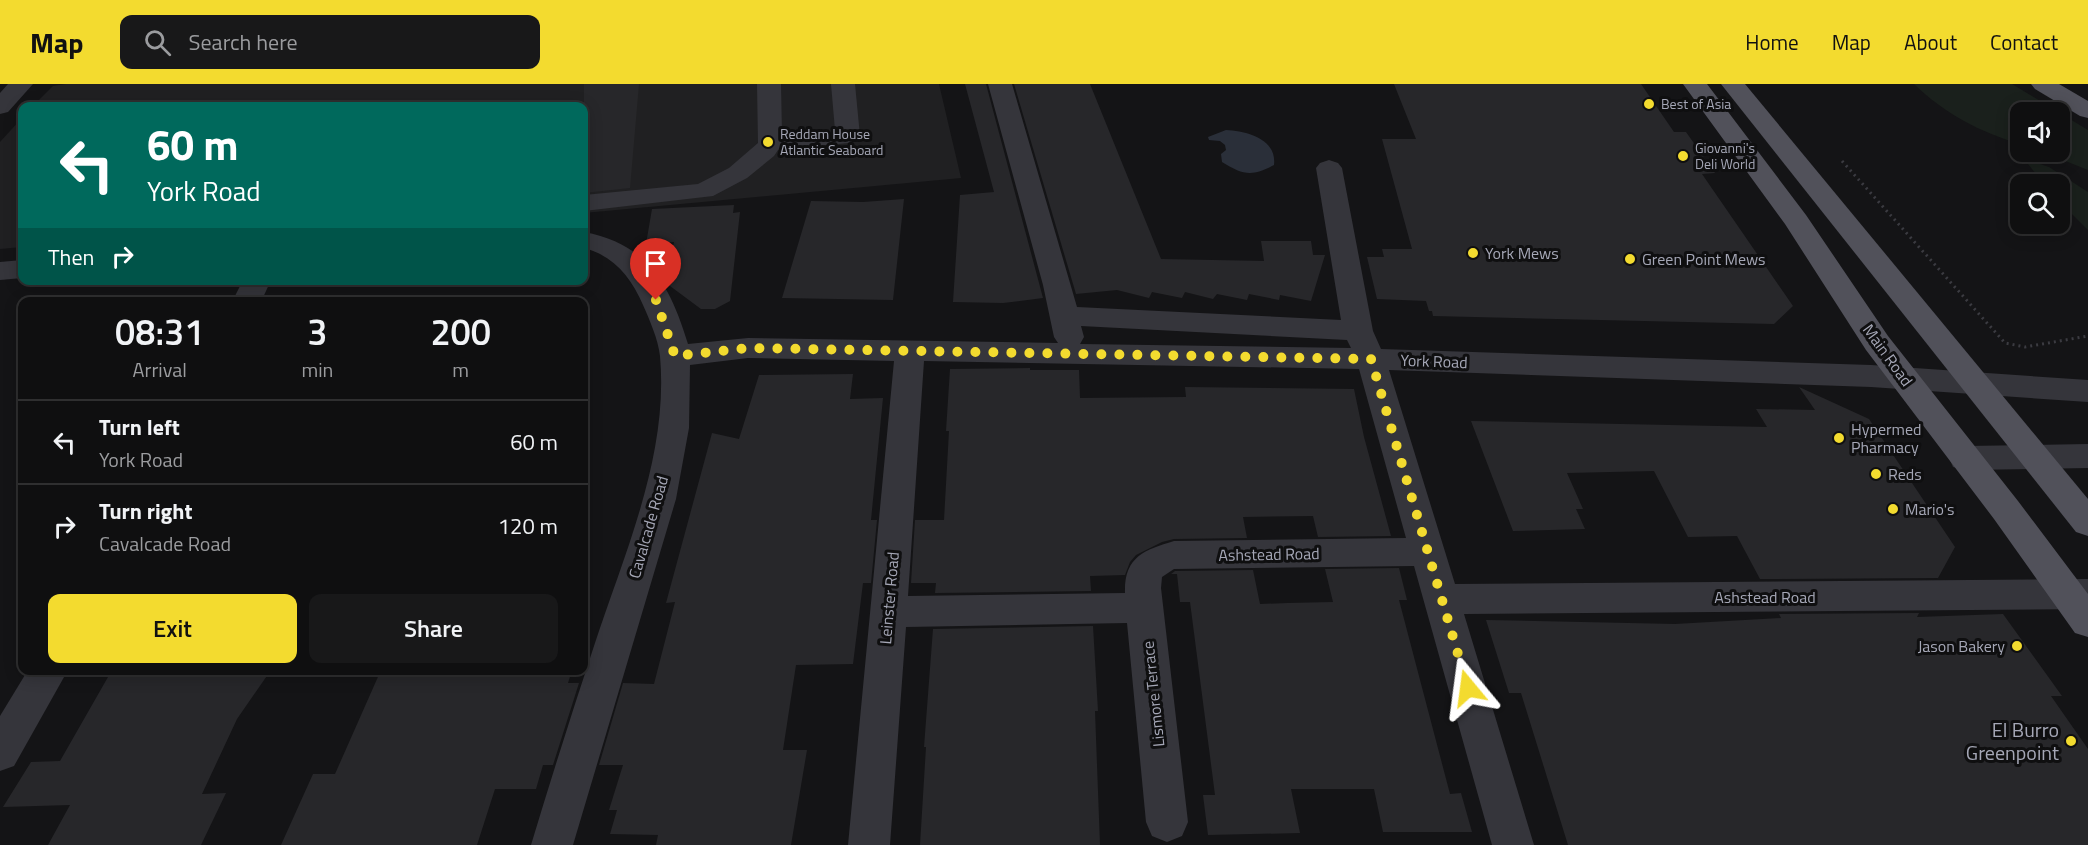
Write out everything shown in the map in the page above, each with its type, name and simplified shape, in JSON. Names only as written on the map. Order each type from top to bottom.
[{"type":"main road","name":"Main Road","points":[[1695,84],[1797,221],[1877,343],[2081,604]]},
{"type":"main road","points":[[1733,84],[2088,523]]},
{"type":"main road","points":[[2043,84],[2088,111]]},
{"type":"street","points":[[0,106],[21,84]]},
{"type":"street","points":[[588,203],[704,191],[738,173],[765,151],[770,143],[769,84]]},
{"type":"street","points":[[770,143],[848,136],[843,84]]},
{"type":"street","points":[[1000,84],[1065,316],[1073,353]]},
{"type":"street","points":[[1329,168],[1364,345],[1428,552],[1513,845]]},
{"type":"street","points":[[588,213],[618,200]]},
{"type":"street","name":"Cavalcade Road","points":[[552,845],[663,482],[673,431],[675,356],[651,286],[638,267],[619,252],[588,241]]},
{"type":"street","points":[[0,271],[18,269]]},
{"type":"street","points":[[1065,316],[1364,345]]},
{"type":"street","name":"York Road","points":[[675,356],[748,348],[1073,353],[1364,345],[2088,391]]},
{"type":"street","name":"Leinster Road","points":[[869,845],[910,351]]},
{"type":"street","points":[[1965,458],[2088,456]]},
{"type":"street","name":"Ashstead Road","points":[[1149,567],[1161,558],[1174,555],[1428,552]]},
{"type":"street","name":"Lismore Terrace","points":[[1149,567],[1142,577],[1144,608],[1167,822]]},
{"type":"street","name":"Ashstead Road","points":[[1442,599],[2081,604]]},
{"type":"street","points":[[888,612],[1144,608]]},
{"type":"street","points":[[0,753],[46,675]]},
{"type":"path","points":[[1838,156],[2006,343],[2025,347],[2088,336]]},
{"type":"shaded area","name":"Reddam House Atlantic Seaboard","points":[[66,84],[939,84],[961,178],[588,213],[588,102],[37,102],[53,86]]},
{"type":"shaded area","points":[[1914,84],[2012,84],[2042,102],[2010,102],[2010,141],[1964,121]]},
{"type":"shaded area","points":[[2070,119],[2088,130],[2088,170],[2068,162],[2070,162]]},
{"type":"shaded area","points":[[18,122],[18,247],[0,249],[0,142]]},
{"type":"shaded area","points":[[1226,130],[1243,132],[1266,143],[1274,156],[1274,165],[1248,173],[1236,170],[1222,162],[1221,154],[1226,150],[1225,145],[1220,141],[1209,140],[1208,137]]},
{"type":"shaded area","points":[[2034,162],[2060,174],[2036,174],[2028,164]]},
{"type":"shaded area","points":[[2070,180],[2088,192],[2088,230],[2070,212]]},
{"type":"building","points":[[584,84],[639,84],[630,188],[588,193],[588,102],[584,102]]},
{"type":"building","points":[[965,84],[986,84],[1043,298],[1003,303],[953,302],[960,195],[994,192]]},
{"type":"building","points":[[1014,84],[1090,84],[1161,259],[1264,261],[1261,241],[1311,241],[1313,255],[1325,255],[1311,301],[1280,295],[1279,300],[1249,294],[1247,300],[1217,294],[1213,299],[1185,292],[1182,298],[1152,292],[1149,298],[1117,290],[1076,294]]},
{"type":"building","points":[[1394,84],[1641,84],[1674,132],[1686,132],[1715,173],[1702,174],[1793,306],[1774,324],[1433,316],[1426,301],[1377,299],[1367,257],[1384,257],[1382,249],[1412,249],[1382,139],[1416,139]]},
{"type":"building","points":[[904,199],[893,300],[782,298],[811,201],[863,202]]},
{"type":"building","points":[[734,205],[733,213],[740,212],[730,301],[715,309],[701,309],[666,283],[674,242],[646,244],[652,209]]},
{"type":"building","points":[[1030,368],[1030,370],[1079,370],[1080,398],[1186,397],[1185,387],[1354,389],[1364,437],[1391,536],[1318,537],[1313,516],[1243,517],[1247,538],[1174,539],[1162,542],[1136,555],[1130,562],[1125,575],[1090,576],[1091,591],[935,593],[936,583],[911,583],[915,520],[944,520],[950,369]]},
{"type":"building","points":[[853,374],[850,399],[883,398],[871,520],[877,520],[871,583],[863,583],[853,664],[796,665],[783,750],[807,750],[791,845],[656,845],[658,835],[610,834],[617,810],[609,810],[623,765],[599,765],[623,683],[654,684],[675,602],[666,603],[712,433],[739,439],[759,375]]},
{"type":"building","points":[[1799,387],[1869,419],[1955,547],[1938,578],[1760,579],[1737,536],[1688,537],[1654,471],[1567,473],[1583,509],[1576,509],[1585,529],[1513,531],[1471,421],[1767,427],[1756,409],[1815,410]]},
{"type":"building","points":[[1399,568],[1407,600],[1399,600],[1450,794],[1461,793],[1472,832],[1383,832],[1374,789],[1291,789],[1300,833],[1208,835],[1203,795],[1215,795],[1190,602],[1180,602],[1177,574],[1171,574],[1175,571],[1253,570],[1260,604],[1333,602],[1325,569]]},
{"type":"building","points":[[1919,613],[1917,617],[2003,614],[2062,696],[2051,696],[2088,749],[2088,845],[1568,845],[1521,693],[1509,693],[1486,620],[1675,624],[1781,618],[1779,614]]},
{"type":"building","points":[[1093,626],[1098,711],[1095,711],[1100,845],[920,845],[926,747],[924,747],[933,629]]},
{"type":"building","points":[[109,675],[268,675],[237,719],[202,794],[226,793],[201,845],[48,845],[70,805],[3,807],[31,762],[60,761]]},
{"type":"building","points":[[379,675],[570,675],[568,683],[579,683],[553,765],[543,765],[536,789],[495,789],[477,845],[281,845],[313,774],[335,774]]},
{"type":"place","name":"Best of Asia","points":[[1649,104]]},
{"type":"place","name":"Reddam House Atlantic Seaboard","points":[[768,142]]},
{"type":"place","name":"Giovanni's Deli World","points":[[1683,156]]},
{"type":"place","name":"York Mews","points":[[1473,253]]},
{"type":"place","name":"Green Point Mews","points":[[1630,259]]},
{"type":"place","name":"Hypermed Pharmacy","points":[[1839,438]]},
{"type":"place","name":"Reds","points":[[1876,474]]},
{"type":"place","name":"Mario's","points":[[1893,509]]},
{"type":"place","name":"Jason Bakery","points":[[2017,646]]},
{"type":"place","name":"El Burro Greenpoint","points":[[2071,741]]},
{"type":"route","points":[[656,300],[675,356],[748,348],[1371,359],[1468,688]]}]
